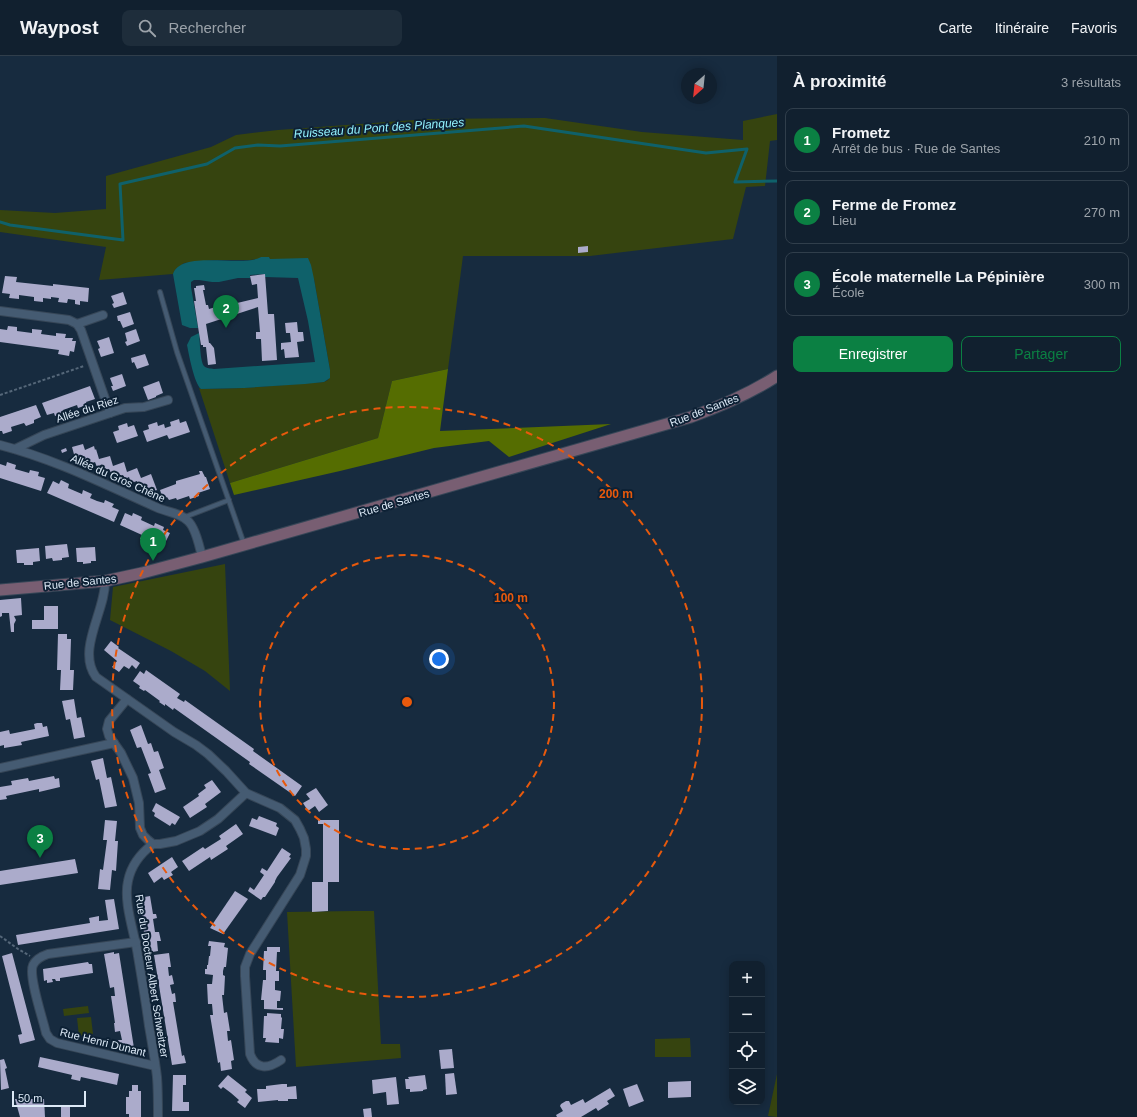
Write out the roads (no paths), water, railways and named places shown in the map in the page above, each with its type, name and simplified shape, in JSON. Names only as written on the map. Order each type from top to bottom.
[{"type":"street","points":[[0,311],[69,320],[76,324],[81,330],[110,412]]},
{"type":"street","points":[[76,324],[103,315]]},
{"type":"street","name":"Rue de Santes","points":[[0,590],[105,580],[142,573],[202,557],[692,416],[746,394],[777,376]]},
{"type":"street","name":"Allée du Riez","points":[[15,449],[44,434],[110,412],[125,408],[144,407],[168,400]]},
{"type":"street","name":"Allée du Gros Chêne","points":[[0,446],[38,456],[64,466],[162,510],[184,517]]},
{"type":"street","points":[[184,517],[192,525],[202,557]]},
{"type":"street","points":[[105,580],[103,599],[94,626],[90,647],[90,667],[96,676],[174,732],[208,754],[246,793],[280,808],[295,820],[304,838],[306,856],[300,875],[247,959],[245,967],[251,1059],[257,1065],[261,1066],[275,1064],[281,1060]]},
{"type":"street","points":[[127,699],[110,718],[107,731],[121,753],[133,778],[139,803],[141,832],[153,844],[176,841],[200,831],[218,819],[246,793]]},
{"type":"street","points":[[0,768],[114,743]]},
{"type":"street","name":"Rue du Docteur Albert Schweitzer","points":[[153,844],[135,864],[128,881],[127,898],[136,942],[155,1066],[158,1117]]},
{"type":"street","name":"Rue Henri Dunant","points":[[136,942],[48,954],[35,962],[32,977],[46,1033],[50,1039],[57,1043],[155,1066]]},
{"type":"lane","points":[[160,292],[177,352],[245,545]]},
{"type":"lane","points":[[184,517],[229,500]]},
{"type":"waterway","name":"Ruisseau du Pont des Planques","points":[[0,222],[10,225],[123,240],[120,184],[207,164],[235,148],[258,145],[280,146],[524,126],[706,153],[747,149],[735,182],[777,181]]},
{"type":"place","name":"Ferme de Fromez","points":[[226,328]]},
{"type":"place","name":"Frometz","points":[[153,561]]},
{"type":"place","name":"École maternelle La Pépinière","points":[[40,858]]}]
